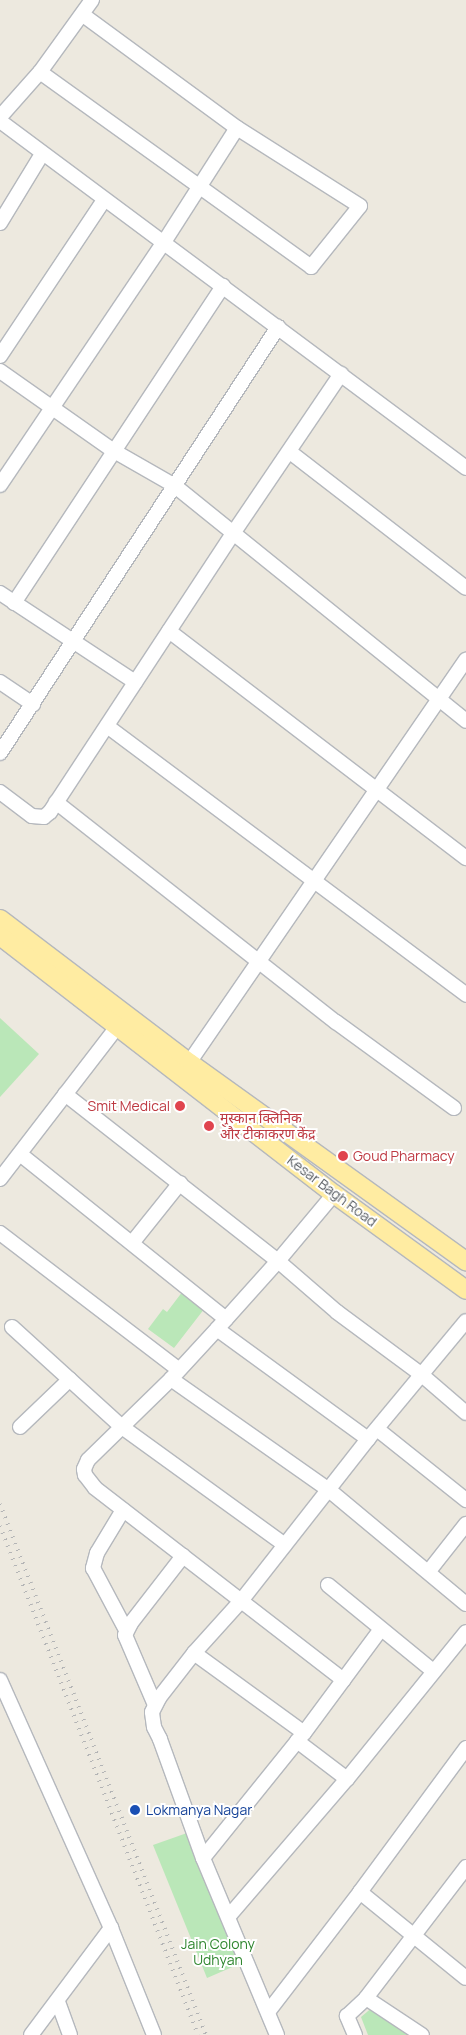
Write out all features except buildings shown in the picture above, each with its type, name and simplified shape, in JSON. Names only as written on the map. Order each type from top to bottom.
[{"type":"main road","points":[[0,919],[185,1069]]},
{"type":"main road","points":[[0,936],[117,1027],[157,1047]]},
{"type":"main road","name":"Kesar Bagh Road","points":[[185,1069],[334,1194],[466,1290]]},
{"type":"main road","name":"Kesar Bagh Road","points":[[185,1069],[466,1261]]},
{"type":"street","points":[[0,116],[40,72],[92,0]]},
{"type":"street","points":[[40,72],[311,267],[360,206],[237,128],[82,14]]},
{"type":"street","points":[[0,121],[466,468]]},
{"type":"street","points":[[0,485],[164,242],[198,186],[237,128]]},
{"type":"street","points":[[0,223],[42,154]]},
{"type":"street","points":[[0,356],[104,200]]},
{"type":"street","points":[[14,603],[223,286]]},
{"type":"street","points":[[0,753],[278,327]]},
{"type":"street","points":[[0,371],[114,451],[175,486],[466,721]]},
{"type":"street","points":[[0,792],[32,816],[44,817],[107,726],[134,682],[341,374]]},
{"type":"street","points":[[290,452],[466,588]]},
{"type":"street","points":[[0,593],[134,682]]},
{"type":"street","points":[[169,631],[466,858]]},
{"type":"street","points":[[185,1069],[466,659]]},
{"type":"street","points":[[0,682],[33,704]]},
{"type":"street","points":[[107,726],[466,995]]},
{"type":"street","points":[[56,802],[336,1022],[454,1108]]},
{"type":"street","points":[[0,1179],[117,1027]]},
{"type":"street","points":[[65,1094],[278,1261],[337,1312],[422,1376],[466,1413]]},
{"type":"street","points":[[20,1154],[132,1243],[222,1324],[466,1500]]},
{"type":"street","points":[[132,1243],[180,1184]]},
{"type":"street","points":[[334,1194],[222,1324],[175,1375],[88,1460],[84,1468],[89,1483],[343,1680]]},
{"type":"street","points":[[0,1233],[175,1375],[329,1490],[429,1571],[466,1604]]},
{"type":"street","points":[[277,2035],[229,1916],[203,1858],[154,1727],[152,1712],[155,1705],[194,1653],[241,1600],[466,1321]]},
{"type":"street","points":[[12,1327],[122,1426],[285,1544]]},
{"type":"street","points":[[20,1427],[70,1379]]},
{"type":"street","points":[[123,1510],[97,1553],[93,1568],[126,1630],[126,1640],[155,1705]]},
{"type":"street","points":[[429,1571],[466,1524]]},
{"type":"street","points":[[126,1630],[183,1556]]},
{"type":"street","points":[[328,1585],[433,1671]]},
{"type":"street","points":[[203,1858],[300,1737],[381,1629]]},
{"type":"street","points":[[229,1916],[347,1779],[466,1632]]},
{"type":"street","points":[[194,1653],[300,1737],[347,1779]]},
{"type":"street","points":[[0,1680],[111,1928],[154,2035]]},
{"type":"street","points":[[268,2012],[360,1892],[466,1748]]},
{"type":"street","points":[[355,2035],[347,2016],[366,1998],[466,1867]]},
{"type":"street","points":[[360,1892],[466,1978]]},
{"type":"street","points":[[31,2035],[58,2002],[111,1928]]},
{"type":"street","points":[[366,1998],[422,2035]]},
{"type":"street","points":[[58,2002],[70,2035]]},
{"type":"green space","points":[[0,1018],[39,1054],[0,1097]]},
{"type":"green space","points":[[186,1287],[208,1304],[174,1348],[148,1329],[163,1309],[167,1312]]},
{"type":"green space","name":"Jain Colony Udhyan","points":[[187,1833],[244,1962],[207,1978],[153,1845]]},
{"type":"green space","points":[[374,2006],[415,2035],[368,2035],[361,2017]]},
{"type":"railway","points":[[0,1504],[206,2035]]},
{"type":"railway","points":[[0,1526],[198,2035]]},
{"type":"place","name":"Smit Medical","points":[[180,1106]]},
{"type":"place","name":"मुस्कान क्लिनिक और टीकाकरण केंद्र","points":[[209,1126]]},
{"type":"place","name":"Goud Pharmacy","points":[[343,1156]]},
{"type":"place","name":"Lokmanya Nagar","points":[[135,1810]]}]
